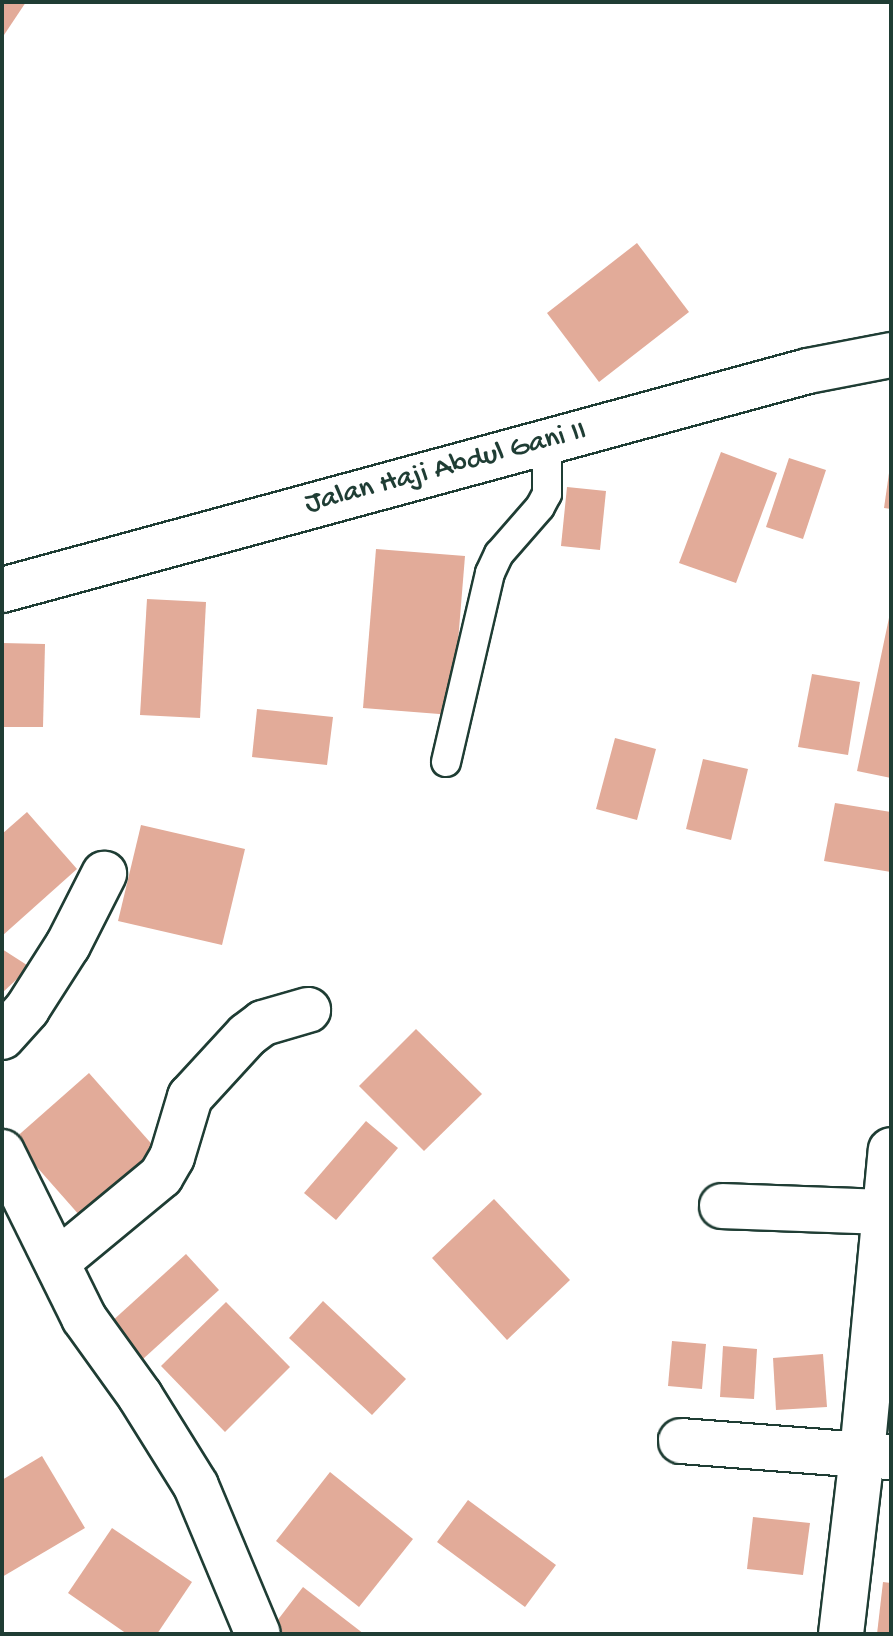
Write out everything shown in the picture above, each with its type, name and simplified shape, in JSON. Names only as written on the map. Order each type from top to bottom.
[{"type":"street","name":"Jalan Haji Abdul Gani II","points":[[2,590],[808,371],[891,355]]},
{"type":"street","points":[[2,1037],[27,1009],[68,945],[104,874]]},
{"type":"street","points":[[57,1262],[161,1176],[172,1157],[190,1097],[247,1035],[263,1023],[308,1010]]},
{"type":"street","points":[[841,1634],[877,1455],[883,1212],[891,1150]]},
{"type":"street","points":[[2,1152],[84,1318],[140,1396],[196,1486],[258,1634]]},
{"type":"street","points":[[722,1206],[883,1212]]},
{"type":"street","points":[[681,1441],[877,1455]]},
{"type":"lane","points":[[446,762],[490,573],[499,554],[540,507],[547,494],[547,442]]},
{"type":"building","points":[[2,2],[26,2],[2,38]]},
{"type":"building","points":[[637,243],[689,312],[599,382],[547,313]]},
{"type":"building","points":[[721,452],[777,473],[736,583],[679,563]]},
{"type":"building","points":[[789,458],[826,470],[803,539],[766,527]]},
{"type":"building","points":[[891,473],[891,509],[884,508]]},
{"type":"building","points":[[567,487],[606,491],[600,550],[561,546]]},
{"type":"building","points":[[376,549],[465,556],[452,715],[363,708]]},
{"type":"building","points":[[147,599],[206,602],[200,718],[140,715]]},
{"type":"building","points":[[891,613],[891,778],[857,771]]},
{"type":"building","points":[[2,643],[45,644],[43,727],[2,727]]},
{"type":"building","points":[[812,674],[860,682],[848,755],[798,747]]},
{"type":"building","points":[[257,709],[333,717],[327,765],[252,757]]},
{"type":"building","points":[[615,738],[656,749],[637,820],[596,809]]},
{"type":"building","points":[[703,759],[748,769],[731,840],[686,829]]},
{"type":"building","points":[[835,803],[891,812],[891,872],[824,861]]},
{"type":"building","points":[[27,812],[77,869],[2,936],[2,834]]},
{"type":"building","points":[[141,825],[245,849],[222,945],[118,921]]},
{"type":"building","points":[[2,949],[30,967],[2,993]]},
{"type":"building","points":[[416,1029],[482,1094],[424,1151],[359,1086]]},
{"type":"building","points":[[89,1073],[164,1158],[88,1225],[13,1140]]},
{"type":"building","points":[[366,1121],[398,1148],[336,1220],[304,1193]]},
{"type":"building","points":[[494,1199],[570,1280],[507,1340],[432,1258]]},
{"type":"building","points":[[186,1254],[219,1290],[132,1369],[99,1333]]},
{"type":"building","points":[[323,1301],[406,1379],[372,1415],[289,1338]]},
{"type":"building","points":[[226,1302],[290,1367],[225,1432],[161,1366]]},
{"type":"building","points":[[672,1341],[706,1344],[702,1389],[668,1386]]},
{"type":"building","points":[[723,1346],[757,1349],[754,1399],[720,1397]]},
{"type":"building","points":[[823,1354],[827,1407],[776,1410],[773,1358]]},
{"type":"building","points":[[42,1456],[85,1528],[2,1577],[2,1480]]},
{"type":"building","points":[[330,1472],[413,1539],[359,1607],[276,1541]]},
{"type":"building","points":[[468,1500],[556,1565],[525,1607],[437,1542]]},
{"type":"building","points":[[753,1517],[810,1523],[803,1575],[747,1569]]},
{"type":"building","points":[[112,1528],[192,1582],[157,1634],[127,1634],[68,1593]]},
{"type":"building","points":[[883,1582],[891,1583],[891,1634],[877,1634]]},
{"type":"building","points":[[303,1587],[364,1634],[267,1634]]}]
